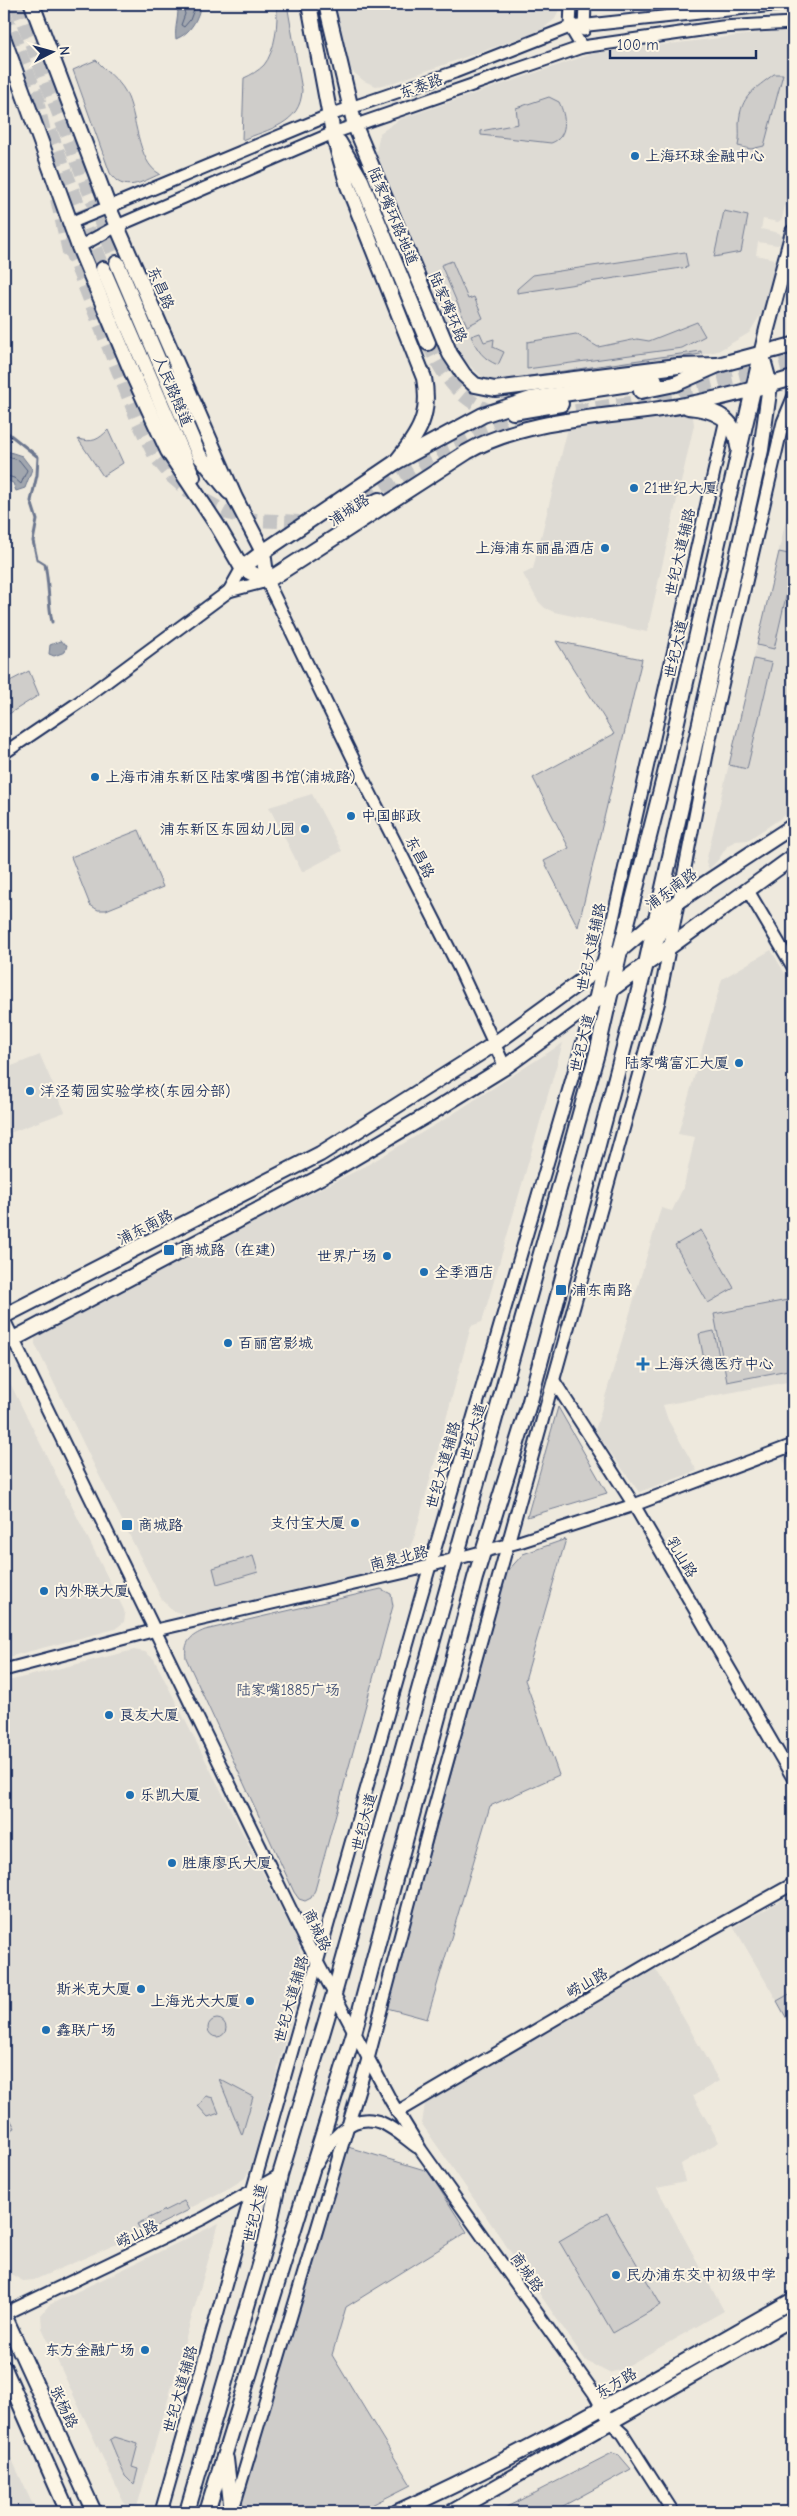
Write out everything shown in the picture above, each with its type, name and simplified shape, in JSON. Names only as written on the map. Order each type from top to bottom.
[{"type":"main road","name":"东昌路","points":[[32,4],[109,208],[234,498],[263,552],[267,581]]},
{"type":"main road","points":[[309,4],[333,133],[348,186],[424,378],[427,404],[425,416],[414,438],[396,462]]},
{"type":"main road","name":"陆家嘴环路","points":[[326,4],[355,126],[450,354],[464,375],[475,385]]},
{"type":"main road","points":[[4,40],[79,247],[133,375],[168,451],[217,524],[242,568],[267,581]]},
{"type":"main road","name":"陆家嘴环路地道","points":[[333,133],[350,157],[361,180],[428,343]]},
{"type":"main road","name":"世纪大道","points":[[187,2512],[266,2241],[280,2175],[334,1994],[597,1053],[620,951],[664,778],[761,353],[793,232]]},
{"type":"main road","name":"人民路隧道","points":[[117,263],[199,455],[215,478],[234,498]]},
{"type":"main road","name":"人民路隧道","points":[[103,269],[187,464],[217,524]]},
{"type":"main road","points":[[453,431],[522,410],[659,388],[688,380],[718,365],[793,345]]},
{"type":"main road","points":[[207,2512],[354,2033],[482,1552],[530,1401],[646,964],[654,921],[761,450],[770,384],[761,353]]},
{"type":"main road","points":[[475,385],[495,389],[659,368],[718,365]]},
{"type":"main road","points":[[670,408],[793,378]]},
{"type":"main road","points":[[453,431],[497,409],[531,399],[655,380]]},
{"type":"main road","points":[[475,385],[501,396],[531,399]]},
{"type":"main road","points":[[670,408],[688,407],[709,410],[726,419],[736,435],[738,452]]},
{"type":"main road","name":"浦城路","points":[[267,581],[481,444],[528,428],[670,408]]},
{"type":"main road","name":"浦城路","points":[[242,568],[396,462],[453,431]]},
{"type":"main road","points":[[342,518],[371,505],[445,460],[467,452]]},
{"type":"main road","name":"浦东南路","points":[[4,1316],[320,1154],[493,1045],[602,966],[677,902],[793,826]]},
{"type":"main road","points":[[8,1342],[330,1172],[504,1067],[793,857]]},
{"type":"main road","name":"东方路","points":[[409,2512],[602,2409],[793,2300]]},
{"type":"main road","name":"张杨路","points":[[4,2315],[94,2512]]},
{"type":"main road","name":"东方路","points":[[454,2511],[793,2318]]},
{"type":"main road","points":[[4,2368],[68,2512]]},
{"type":"main road","points":[[225,2451],[232,2512]]},
{"type":"main road","points":[[176,2512],[196,2486]]},
{"type":"main road","name":"东方路","points":[[397,2512],[451,2488]]},
{"type":"street","points":[[570,4],[570,27],[582,47]]},
{"type":"street","points":[[582,47],[585,4]]},
{"type":"street","name":"东泰路","points":[[70,224],[330,115],[350,110],[570,27],[784,4]]},
{"type":"street","name":"东泰路","points":[[79,247],[117,226],[333,133],[582,47],[722,27],[793,23]]},
{"type":"street","points":[[232,2512],[368,2059],[431,1820],[659,1001],[677,902],[717,710],[784,422],[793,398]]},
{"type":"street","name":"世纪大道辅路","points":[[161,2512],[430,1566],[594,1003],[726,419]]},
{"type":"street","name":"浦城路","points":[[229,591],[242,568]]},
{"type":"street","name":"浦城路","points":[[4,753],[78,703],[229,591],[267,581]]},
{"type":"street","name":"东昌路","points":[[267,581],[364,781],[458,968],[504,1067]]},
{"type":"street","points":[[747,889],[793,967]]},
{"type":"street","points":[[646,964],[677,902]]},
{"type":"street","name":"商城路","points":[[4,1320],[8,1342],[156,1630],[317,1962],[397,2112],[594,2392],[610,2422],[622,2434],[673,2512]]},
{"type":"street","points":[[530,1401],[554,1381]]},
{"type":"street","name":"乳山路","points":[[554,1381],[634,1505],[793,1778]]},
{"type":"street","name":"南泉北路","points":[[4,1670],[156,1630],[430,1566],[508,1545],[634,1505],[793,1445]]},
{"type":"street","name":"崂山路","points":[[397,2112],[636,1971],[793,1884]]},
{"type":"street","points":[[279,2274],[318,2163],[334,2138],[349,2125],[367,2119],[383,2123],[422,2150]]},
{"type":"street","name":"崂山路","points":[[4,2315],[143,2248],[280,2175]]},
{"type":"shaded area","points":[[334,4],[561,4],[555,19],[540,31],[389,84],[376,86],[364,81],[352,71],[345,59]]},
{"type":"shaded area","points":[[786,30],[793,31],[793,170],[782,219],[778,222],[763,219],[761,229],[779,233],[782,236],[781,244],[777,245],[758,242],[756,255],[774,259],[776,263],[766,306],[749,333],[718,351],[683,359],[518,383],[485,379],[461,358],[379,169],[375,157],[380,133],[400,119],[594,53]]},
{"type":"shaded area","points":[[687,413],[693,417],[694,425],[647,632],[554,612],[545,608],[538,601],[523,574],[533,569],[568,428]]},
{"type":"shaded area","points":[[793,490],[793,810],[748,840],[736,841],[728,845],[709,869],[706,862]]},
{"type":"shaded area","name":"浦东新区东园幼儿园","points":[[312,794],[342,851],[302,872],[269,807]]},
{"type":"shaded area","points":[[771,950],[793,987],[793,1381],[663,1405],[668,1420],[697,1471],[639,1492],[595,1431],[661,1208],[672,1211],[684,1186],[695,1137],[678,1134],[722,979]]},
{"type":"shaded area","points":[[563,1043],[482,1322],[471,1326],[415,1535],[406,1557],[389,1570],[188,1615],[173,1611],[161,1598],[92,1461],[35,1344],[35,1337],[40,1330],[129,1284],[362,1168],[445,1119]]},
{"type":"shaded area","name":"洋泾菊园实验学校(东园分部)","points":[[40,1055],[65,1112],[4,1135],[4,1069]]},
{"type":"shaded area","points":[[4,1371],[124,1610],[125,1616],[124,1622],[115,1629],[4,1658]]},
{"type":"shaded area","points":[[793,1453],[793,1478],[782,1457]]},
{"type":"shaded area","points":[[134,1650],[145,1652],[154,1659],[298,1942],[303,1965],[302,1977],[252,2165],[245,2178],[142,2233],[34,2280],[23,2281],[4,2270],[4,1682]]},
{"type":"shaded area","points":[[793,1894],[793,1992],[777,2001],[734,1927]]},
{"type":"shaded area","points":[[656,1969],[719,2081],[693,2096],[719,2142],[681,2164],[685,2182],[657,2188],[724,2311],[622,2369],[609,2373],[586,2361],[422,2124],[425,2103]]},
{"type":"shaded area","points":[[219,2223],[137,2507],[131,2511],[123,2501],[42,2328],[41,2315],[49,2305]]},
{"type":"shaded area","points":[[4,2442],[36,2512],[4,2512]]},
{"type":"green space","points":[[276,4],[287,4],[302,90],[300,101],[296,111],[282,124],[242,140],[244,78],[254,73],[268,59],[276,27]]},
{"type":"green space","points":[[96,60],[116,79],[125,91],[146,159],[152,168],[160,174],[140,183],[127,185],[115,179],[110,173],[73,70]]},
{"type":"green space","points":[[774,74],[783,74],[764,146],[751,149],[738,146],[742,106],[755,89]]},
{"type":"green space","points":[[549,97],[559,102],[563,113],[563,131],[557,140],[551,143],[481,135],[481,131],[518,124],[516,108]]},
{"type":"green space","points":[[724,211],[748,216],[741,252],[714,257]]},
{"type":"green space","points":[[685,252],[688,267],[517,293],[517,289],[533,275]]},
{"type":"green space","points":[[452,261],[468,299],[474,297],[483,318],[467,326],[441,265]]},
{"type":"green space","points":[[697,322],[705,336],[682,348],[527,369],[527,342],[576,334],[598,347],[637,339],[649,341]]},
{"type":"green space","points":[[480,333],[484,342],[494,339],[493,347],[504,352],[498,365],[484,357],[476,346],[471,336]]},
{"type":"green space","points":[[701,351],[701,354],[523,379],[523,377]]},
{"type":"green space","points":[[108,430],[123,463],[103,476],[78,439],[95,440]]},
{"type":"green space","points":[[779,552],[793,555],[793,566],[774,649],[757,645]]},
{"type":"green space","points":[[556,641],[642,659],[578,927],[544,861],[569,848],[533,778],[614,734]]},
{"type":"green space","points":[[754,659],[772,663],[747,769],[729,765]]},
{"type":"green space","points":[[29,671],[39,695],[4,717],[4,674],[8,682]]},
{"type":"green space","points":[[139,830],[163,887],[106,910],[98,910],[90,905],[71,857]]},
{"type":"green space","points":[[701,1230],[734,1288],[708,1303],[675,1245]]},
{"type":"green space","points":[[793,1299],[793,1369],[727,1382],[714,1314]]},
{"type":"green space","points":[[714,1331],[721,1367],[706,1370],[699,1334]]},
{"type":"green space","points":[[558,1407],[607,1493],[527,1517]]},
{"type":"green space","points":[[566,1539],[525,1680],[559,1775],[490,1806],[427,2019],[387,2008],[506,1573],[523,1554]]},
{"type":"green space","points":[[253,1556],[258,1572],[217,1584],[213,1568]]},
{"type":"green space","name":"陆家嘴1885广场","points":[[381,1589],[391,1594],[393,1606],[315,1890],[311,1898],[305,1901],[299,1899],[294,1892],[186,1658],[186,1648],[192,1637],[205,1630]]},
{"type":"green space","points":[[793,1992],[793,2030],[777,2001]]},
{"type":"green space","points":[[213,2019],[221,2019],[226,2024],[224,2035],[213,2037],[208,2032],[208,2024]]},
{"type":"green space","points":[[219,2079],[253,2097],[242,2135]]},
{"type":"green space","points":[[206,2096],[213,2098],[219,2113],[208,2117],[198,2106]]},
{"type":"green space","points":[[7,2113],[15,2128],[4,2134],[4,2115]]},
{"type":"green space","points":[[348,2147],[428,2171],[467,2232],[346,2307],[332,2355],[411,2485],[358,2512],[245,2512],[238,2505]]},
{"type":"green space","points":[[184,2201],[189,2210],[142,2233],[137,2224]]},
{"type":"green space","points":[[607,2213],[661,2305],[613,2333],[559,2241]]},
{"type":"green space","points":[[115,2437],[138,2444],[132,2467],[138,2469],[134,2485],[125,2476],[110,2440]]},
{"type":"green space","points":[[612,2453],[619,2455],[631,2469],[552,2512],[497,2512]]},
{"type":"water","points":[[177,4],[201,4],[193,25],[186,33],[176,39],[178,13]]},
{"type":"water","points":[[4,450],[22,456],[32,469],[25,488],[16,491],[13,483],[4,479]]},
{"type":"water","points":[[60,641],[67,645],[65,652],[54,656],[49,654],[50,645]]},
{"type":"waterway","points":[[4,430],[38,457],[37,475],[31,501],[37,520],[33,541],[37,559],[45,564],[52,622]]},
{"type":"tunnel","points":[[16,4],[117,263]]},
{"type":"tunnel","points":[[4,12],[40,104]]},
{"type":"tunnel","points":[[36,96],[47,146]]},
{"type":"tunnel","points":[[50,131],[103,269]]},
{"type":"tunnel","points":[[57,199],[70,256]]},
{"type":"tunnel","points":[[69,247],[138,421],[155,456],[172,477],[191,493],[228,513],[255,520],[299,522],[333,513],[367,497],[443,450],[509,421],[657,399],[793,366]]},
{"type":"tunnel","points":[[428,343],[440,367],[455,387],[474,403],[498,414]]},
{"type":"tunnel","points":[[655,380],[731,370],[793,355]]},
{"type":"place","name":"上海环球金融中心","points":[[635,156]]},
{"type":"place","name":"21世纪大厦","points":[[634,488]]},
{"type":"place","name":"上海浦东丽晶酒店","points":[[605,548]]},
{"type":"place","name":"上海市浦东新区陆家嘴图书馆(浦城路)","points":[[95,777]]},
{"type":"place","name":"中国邮政","points":[[351,816]]},
{"type":"place","name":"浦东新区东园幼儿园","points":[[305,829]]},
{"type":"place","name":"陆家嘴富汇大厦","points":[[739,1063]]},
{"type":"place","name":"洋泾菊园实验学校(东园分部)","points":[[30,1091]]},
{"type":"place","name":"商城路（在建）","points":[[169,1250]]},
{"type":"place","name":"世界广场","points":[[387,1256]]},
{"type":"place","name":"全季酒店","points":[[424,1272]]},
{"type":"place","name":"浦东南路","points":[[561,1290]]},
{"type":"place","name":"百丽宫影城","points":[[228,1343]]},
{"type":"place","name":"上海沃德医疗中心","points":[[643,1364]]},
{"type":"place","name":"支付宝大厦","points":[[355,1523]]},
{"type":"place","name":"商城路","points":[[127,1525]]},
{"type":"place","name":"内外联大厦","points":[[44,1591]]},
{"type":"place","name":"良友大厦","points":[[109,1715]]},
{"type":"place","name":"乐凯大厦","points":[[130,1795]]},
{"type":"place","name":"胜康廖氏大厦","points":[[172,1863]]},
{"type":"place","name":"斯米克大厦","points":[[141,1989]]},
{"type":"place","name":"上海光大大厦","points":[[250,2001]]},
{"type":"place","name":"鑫联广场","points":[[46,2030]]},
{"type":"place","name":"民办浦东交中初级中学","points":[[616,2275]]},
{"type":"place","name":"东方金融广场","points":[[145,2350]]}]
